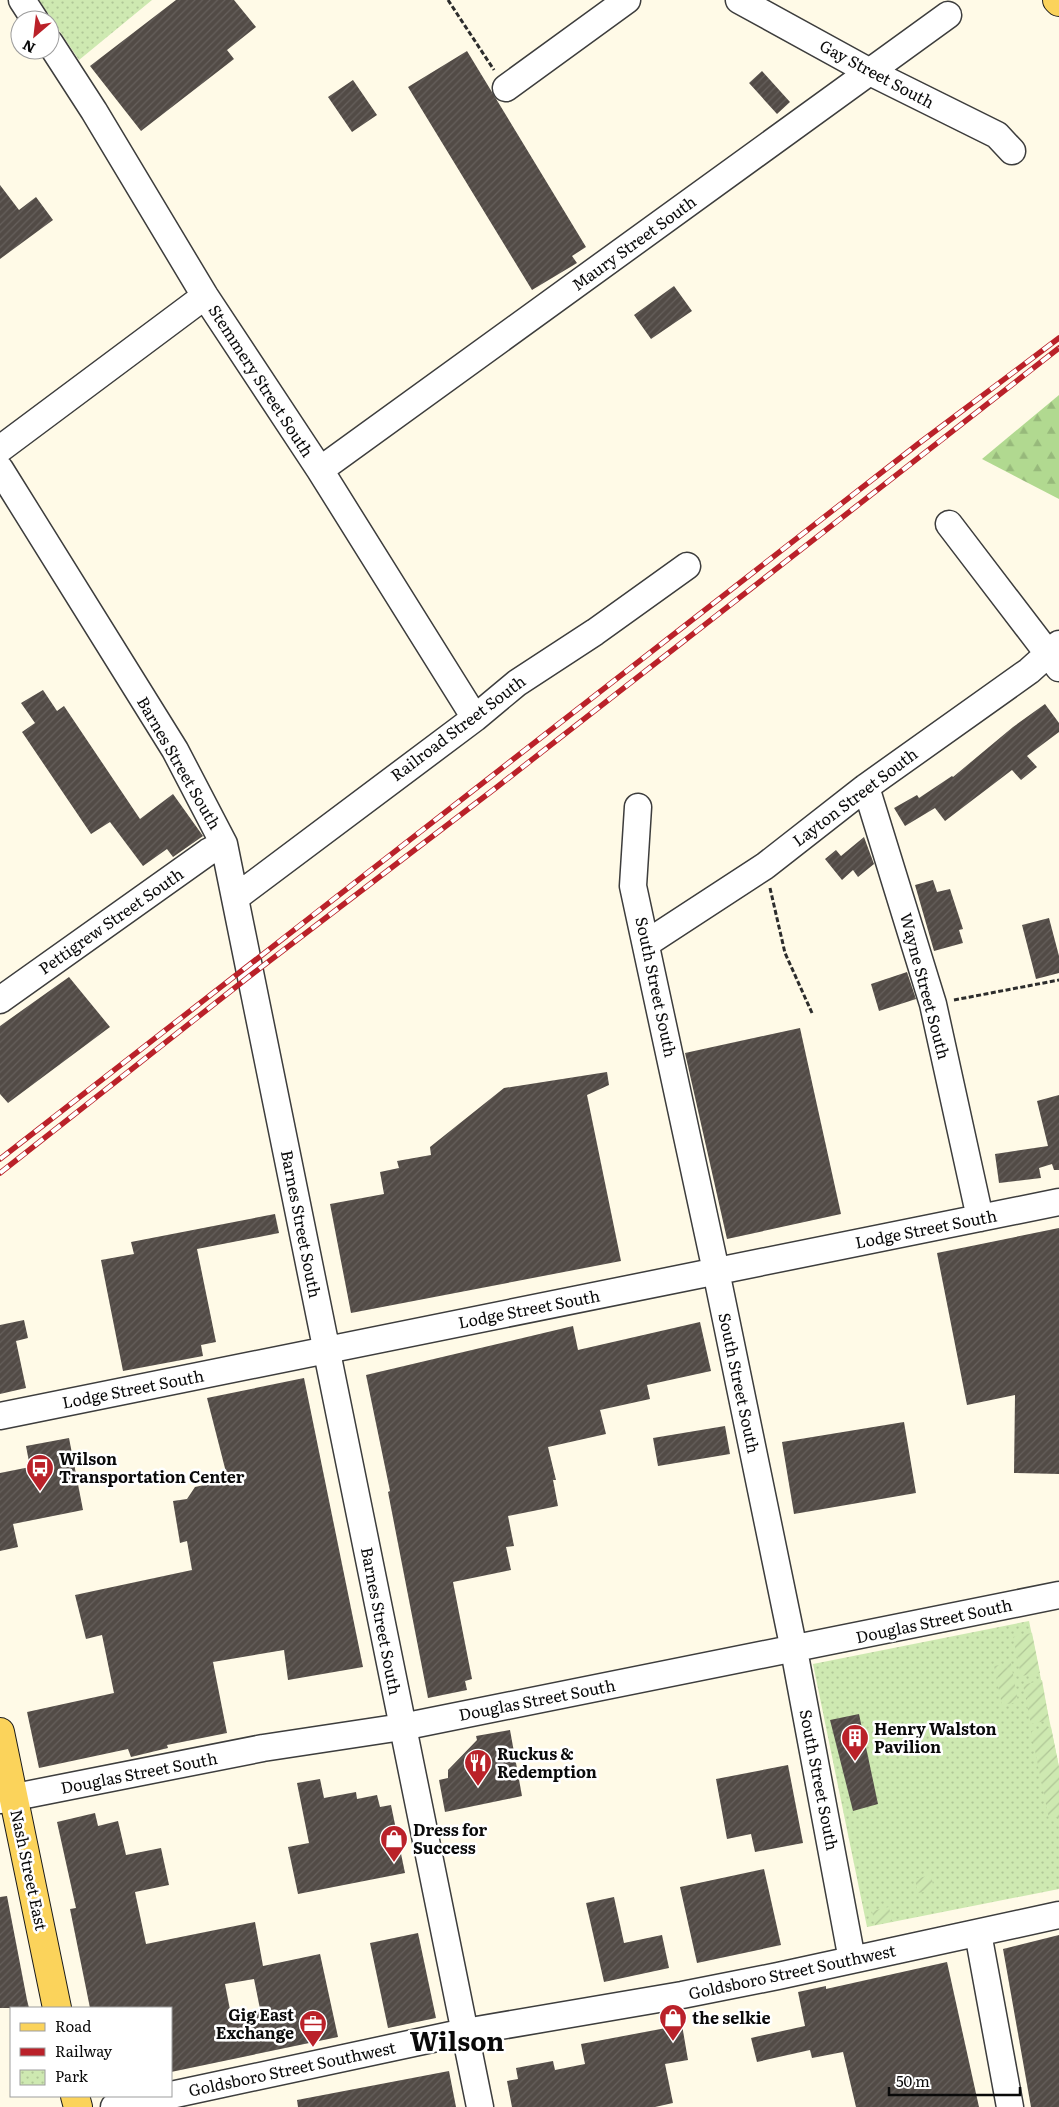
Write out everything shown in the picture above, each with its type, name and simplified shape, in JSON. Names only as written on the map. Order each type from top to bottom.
[{"type":"main road","name":"Nash Street East","points":[[0,1732],[7,1799],[57,2007]]},
{"type":"street","points":[[506,88],[627,0]]},
{"type":"street","name":"Gay Street South","points":[[739,0],[870,72],[996,135],[1012,151]]},
{"type":"street","name":"Maury Street South","points":[[320,470],[948,16]]},
{"type":"street","name":"Stemmery Street South","points":[[60,58],[94,111],[205,296],[320,470],[475,718]]},
{"type":"street","points":[[0,449],[205,296]]},
{"type":"street","name":"Barnes Street South","points":[[0,469],[175,750],[224,844],[480,2107]]},
{"type":"street","points":[[949,524],[1055,655]]},
{"type":"street","name":"Railroad Street South","points":[[235,898],[475,718],[517,683],[595,632],[687,566]]},
{"type":"street","name":"Layton Street South","points":[[647,943],[765,866],[866,787],[1029,671],[1055,655]]},
{"type":"street","name":"Wayne Street South","points":[[866,787],[933,1004],[980,1218]]},
{"type":"street","name":"South Street South","points":[[638,807],[633,886],[647,943],[794,1650],[852,1960]]},
{"type":"street","name":"Pettigrew Street South","points":[[0,1000],[208,852],[224,844]]},
{"type":"street","name":"Lodge Street South","points":[[0,1416],[1059,1202]]},
{"type":"street","name":"Douglas Street South","points":[[7,1799],[263,1748],[402,1728],[1059,1595]]},
{"type":"street","name":"Goldsboro Street Southwest","points":[[172,2095],[466,2032],[682,1995],[1059,1915]]},
{"type":"street","points":[[978,1933],[1010,2107]]},
{"type":"street","name":"Goldsboro Street Southwest","points":[[114,2107],[162,2097]]},
{"type":"path","points":[[448,0],[506,88]]},
{"type":"path","points":[[765,866],[785,952],[812,1013]]},
{"type":"path","points":[[933,1004],[1059,980]]},
{"type":"green space","points":[[39,0],[152,0],[79,60],[60,32],[60,10],[46,10]]},
{"type":"green space","points":[[1059,395],[1059,499],[982,459]]},
{"type":"green space","points":[[1029,1621],[1059,1767],[1059,1889],[867,1927],[813,1664]]},
{"type":"green space","points":[[1032,1633],[1040,1673],[1021,1676],[1013,1637]]},
{"type":"green space","points":[[1011,1663],[1018,1702],[1002,1705],[994,1666]]},
{"type":"green space","points":[[1042,1680],[1049,1720],[1031,1724],[1023,1685]]},
{"type":"green space","points":[[1051,1727],[1059,1767],[1059,1817],[1049,1819],[1031,1731]]},
{"type":"green space","points":[[931,1875],[934,1890],[918,1893],[915,1879]]},
{"type":"green space","points":[[889,1907],[892,1921],[875,1925],[872,1911]]},
{"type":"building","points":[[176,0],[234,0],[256,27],[227,50],[234,59],[141,131],[90,66]]},
{"type":"building","points":[[467,51],[586,247],[572,256],[577,263],[532,290],[408,87]]},
{"type":"building","points":[[762,71],[790,102],[777,114],[749,83]]},
{"type":"building","points":[[353,80],[377,115],[352,132],[328,97]]},
{"type":"building","points":[[0,185],[19,210],[36,197],[53,220],[0,259]]},
{"type":"building","points":[[674,286],[692,311],[651,339],[634,315]]},
{"type":"building","points":[[43,690],[57,711],[64,706],[140,819],[173,794],[203,836],[173,857],[167,849],[143,866],[110,822],[91,834],[22,732],[35,723],[21,703]]},
{"type":"building","points":[[1045,704],[1059,723],[1059,732],[1027,756],[1037,767],[1021,780],[1012,770],[945,821],[935,808],[905,826],[894,808],[917,795],[919,798],[953,777],[1013,727]]},
{"type":"building","points":[[864,837],[874,864],[858,877],[853,870],[842,880],[825,859],[836,850],[841,856]]},
{"type":"building","points":[[933,880],[937,892],[950,889],[963,929],[959,930],[963,943],[934,951],[915,885]]},
{"type":"building","points":[[1049,918],[1059,956],[1059,973],[1036,979],[1022,925]]},
{"type":"building","points":[[907,972],[916,999],[879,1011],[871,984]]},
{"type":"building","points":[[69,977],[110,1027],[8,1103],[0,1094],[0,1026]]},
{"type":"building","points":[[800,1028],[841,1214],[727,1239],[685,1053]]},
{"type":"building","points":[[607,1072],[609,1085],[587,1095],[621,1261],[351,1313],[330,1204],[384,1194],[380,1172],[399,1168],[397,1161],[431,1155],[430,1147],[504,1088]]},
{"type":"building","points":[[1059,1095],[1059,1170],[1054,1170],[1052,1164],[1039,1168],[1041,1178],[999,1183],[995,1154],[1048,1146],[1037,1101]]},
{"type":"building","points":[[275,1214],[279,1233],[197,1249],[216,1342],[201,1345],[203,1356],[123,1371],[101,1260],[134,1254],[131,1242]]},
{"type":"building","points":[[1059,1228],[1059,1474],[1014,1473],[1015,1395],[967,1405],[937,1253]]},
{"type":"building","points":[[24,1320],[28,1338],[16,1341],[26,1388],[0,1394],[0,1325]]},
{"type":"building","points":[[700,1322],[711,1371],[647,1385],[650,1399],[600,1410],[606,1434],[548,1447],[556,1480],[553,1480],[558,1506],[508,1516],[514,1546],[506,1547],[511,1570],[453,1582],[472,1679],[465,1681],[467,1690],[428,1698],[388,1492],[390,1491],[366,1375],[573,1326],[578,1350]]},
{"type":"building","points":[[304,1378],[363,1667],[288,1680],[284,1650],[213,1662],[227,1733],[167,1745],[168,1748],[131,1757],[128,1749],[39,1768],[27,1712],[114,1693],[102,1635],[86,1639],[75,1595],[192,1570],[187,1541],[180,1543],[173,1501],[187,1499],[195,1487],[228,1480],[207,1398]]},
{"type":"building","points":[[904,1422],[916,1493],[794,1514],[782,1442]]},
{"type":"building","points":[[725,1426],[730,1454],[658,1466],[653,1438]]},
{"type":"building","name":"Wilson Transportation Center","points":[[69,1438],[83,1510],[13,1524],[18,1547],[0,1551],[0,1473],[30,1467],[26,1446]]},
{"type":"building","name":"Henry Walston Pavilion","points":[[859,1714],[878,1804],[853,1811],[830,1720]]},
{"type":"building","points":[[510,1730],[522,1796],[445,1812],[439,1780],[448,1778],[448,1770],[477,1740],[476,1736]]},
{"type":"building","points":[[788,1765],[803,1843],[755,1852],[751,1834],[727,1839],[716,1779]]},
{"type":"building","points":[[320,1779],[324,1798],[356,1792],[357,1799],[377,1795],[380,1807],[391,1805],[405,1873],[298,1894],[288,1847],[309,1843],[297,1783]]},
{"type":"building","points":[[95,1813],[98,1826],[118,1821],[126,1855],[161,1848],[169,1885],[135,1892],[146,1944],[255,1922],[263,1966],[320,1954],[338,2037],[172,2072],[172,2007],[90,2007],[70,1909],[76,1908],[57,1822]],"holes":[[[254,1979],[260,2009],[231,2015],[225,1984]]]},
{"type":"building","points":[[764,1869],[781,1945],[697,1963],[680,1887]]},
{"type":"building","points":[[7,1896],[29,2007],[0,2008],[0,1897]]},
{"type":"building","points":[[614,1897],[624,1943],[662,1935],[669,1968],[604,1982],[586,1903]]},
{"type":"building","points":[[418,1933],[436,2018],[388,2028],[370,1943]]},
{"type":"building","points":[[1059,1935],[1059,2107],[1031,2107],[1003,1949]]},
{"type":"building","points":[[947,1962],[979,2107],[856,2107],[843,2052],[812,2058],[810,2050],[757,2062],[751,2038],[805,2026],[798,1992],[826,1986],[826,1989]]},
{"type":"building","points":[[682,2025],[688,2060],[665,2064],[673,2103],[655,2107],[512,2107],[507,2081],[518,2079],[516,2068],[553,2061],[555,2070],[585,2064],[581,2044]]},
{"type":"building","points":[[449,2071],[456,2107],[298,2107],[297,2100]]},
{"type":"railway","points":[[0,1159],[918,444],[1059,338]]},
{"type":"railway","points":[[0,1173],[251,975],[497,787],[1059,348]]},
{"type":"place","name":"Wilson Transportation Center","points":[[40,1492]]},
{"type":"place","name":"Henry Walston Pavilion","points":[[855,1762]]},
{"type":"place","name":"Ruckus & Redemption","points":[[478,1787]]},
{"type":"place","name":"Dress for Success","points":[[394,1863]]},
{"type":"place","name":"the selkie","points":[[673,2042]]},
{"type":"place","name":"Gig East Exchange","points":[[313,2048]]},
{"type":"district","name":"Wilson","points":[[457,2042]]}]
